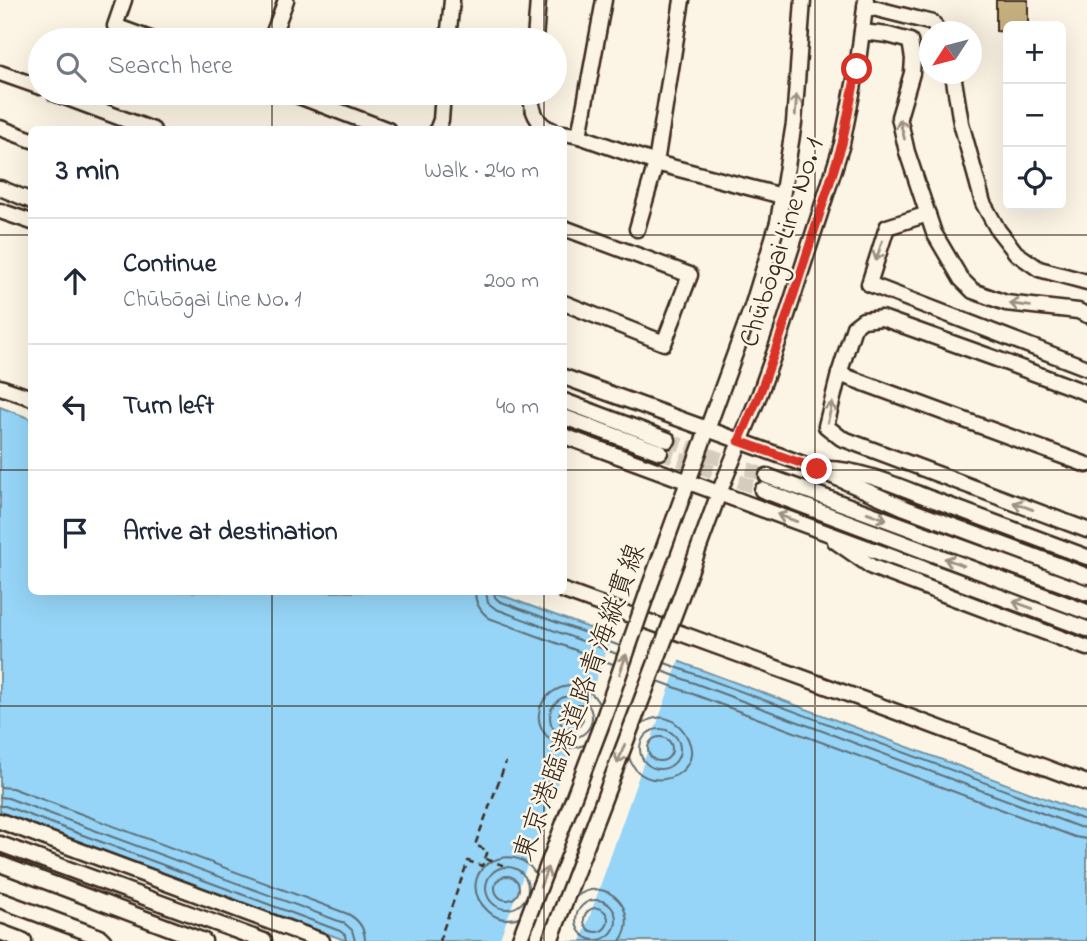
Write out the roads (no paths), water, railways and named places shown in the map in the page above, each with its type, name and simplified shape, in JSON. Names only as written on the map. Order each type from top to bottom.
[{"type":"street","points":[[120,28],[115,26],[124,0]]},
{"type":"street","points":[[276,28],[286,0]]},
{"type":"street","points":[[450,28],[452,0]]},
{"type":"street","points":[[536,28],[538,0]]},
{"type":"street","points":[[579,136],[604,0]]},
{"type":"street","points":[[637,229],[656,163],[682,0]]},
{"type":"street","name":"Chūbōgai Line No. 1","points":[[688,482],[765,266],[778,222],[794,123],[803,0]]},
{"type":"street","points":[[865,3],[926,21]]},
{"type":"street","name":"Chūbōgai Line No. 1","points":[[719,493],[780,337],[842,144],[857,69],[865,3]]},
{"type":"street","points":[[862,32],[910,41],[912,72],[899,117],[934,233],[961,279],[974,291],[1006,303],[1078,311],[1087,315]]},
{"type":"street","points":[[0,72],[28,83]]},
{"type":"street","points":[[955,84],[964,136],[984,203],[998,230],[1017,253],[1039,269],[1087,282]]},
{"type":"street","points":[[86,105],[142,126]]},
{"type":"street","points":[[323,105],[378,126]]},
{"type":"street","points":[[439,126],[442,105]]},
{"type":"street","points":[[533,105],[535,116],[542,126]]},
{"type":"street","points":[[0,128],[28,139]]},
{"type":"street","points":[[567,133],[656,163],[782,197]]},
{"type":"street","points":[[0,188],[28,199]]},
{"type":"street","points":[[0,211],[28,221]]},
{"type":"street","points":[[928,214],[887,228],[869,284],[1087,368]]},
{"type":"street","points":[[567,229],[690,275],[664,343],[567,304]]},
{"type":"street","points":[[1087,393],[882,318],[863,320],[854,327],[826,426],[841,438],[1087,530]]},
{"type":"street","points":[[839,374],[1087,465]]},
{"type":"street","points":[[567,378],[817,469],[905,508],[1087,576]]},
{"type":"street","points":[[0,387],[28,397]]},
{"type":"street","points":[[567,402],[664,446],[567,418]]},
{"type":"street","points":[[567,437],[1087,629]]},
{"type":"street","points":[[817,469],[837,468],[854,472],[1087,557]]},
{"type":"street","points":[[767,476],[1087,593]]},
{"type":"street","name":"東京港臨港道路青海縦貫線","points":[[519,941],[598,736],[688,482]]},
{"type":"street","points":[[762,490],[1087,612]]},
{"type":"street","name":"東京港臨港道路青海縦貫線","points":[[550,941],[719,493]]},
{"type":"street","points":[[815,528],[872,567],[1087,648]]},
{"type":"street","points":[[567,592],[1087,783]]},
{"type":"street","points":[[0,821],[322,941]]},
{"type":"street","points":[[0,844],[264,941]]},
{"type":"street","points":[[0,864],[181,937],[204,941],[211,923]]},
{"type":"street","points":[[0,900],[100,937],[104,941]]},
{"type":"street","points":[[181,937],[190,915]]},
{"type":"street","points":[[0,932],[24,941]]},
{"type":"water","points":[[0,407],[28,418],[28,595],[501,595],[1087,814],[1087,941],[347,941],[0,812]]},
{"type":"tunnel","points":[[668,440],[767,476]]},
{"type":"tunnel","points":[[660,452],[762,490]]}]
